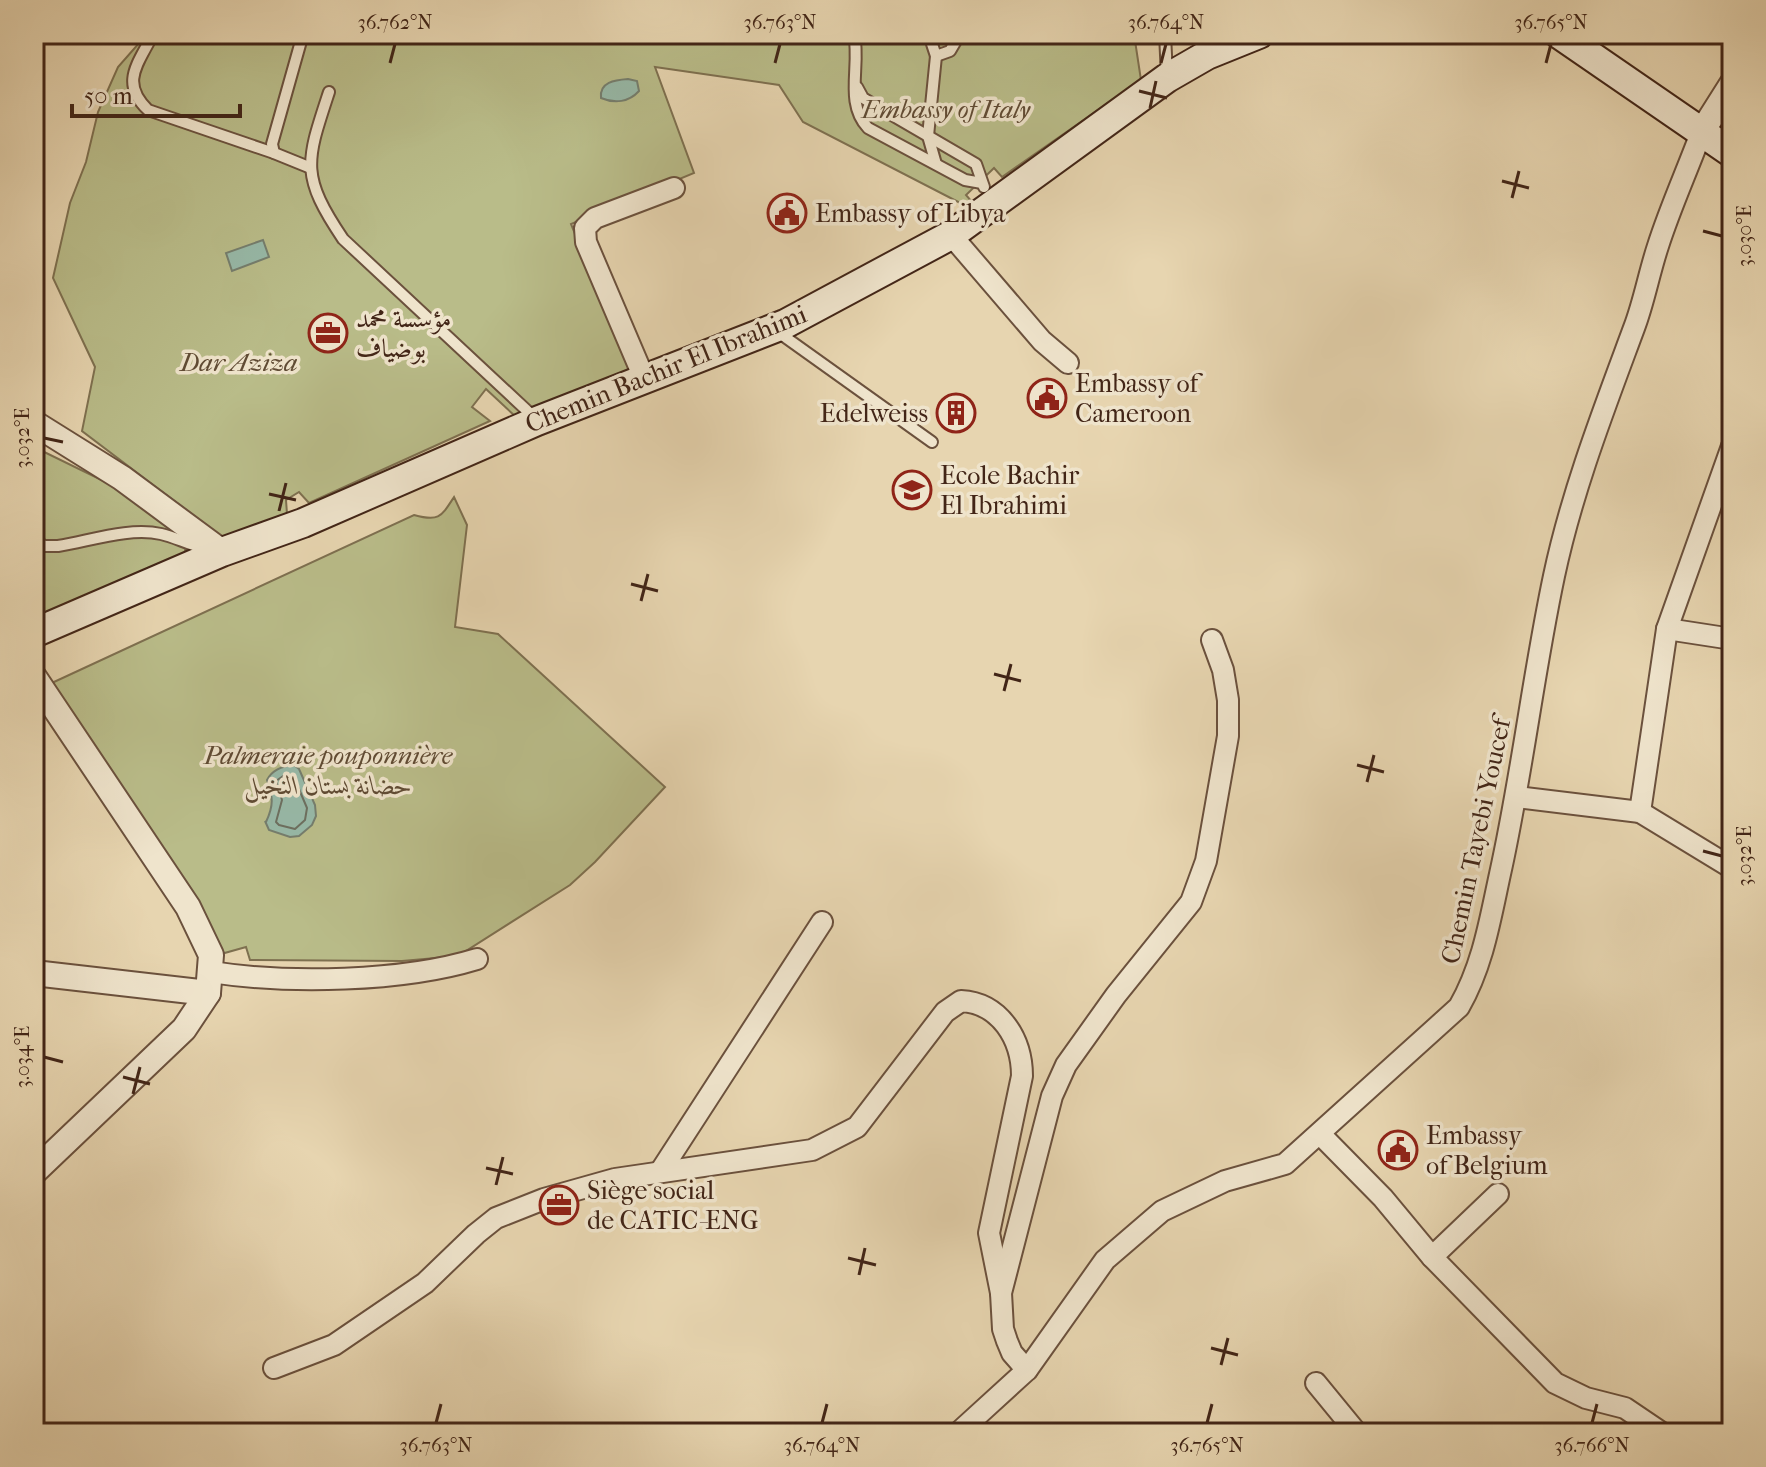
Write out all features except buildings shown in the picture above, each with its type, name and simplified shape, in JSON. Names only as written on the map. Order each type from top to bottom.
[{"type":"main road","name":"Chemin Bachir El Ibrahimi","points":[[34,633],[222,552],[303,523],[537,421],[773,329],[951,235],[988,192],[1167,78],[1207,55],[1259,34]]},
{"type":"main road","points":[[1559,34],[1732,153]]},
{"type":"street","points":[[1701,133],[1732,84]]},
{"type":"street","name":"Chemin Tayebi Youcef","points":[[958,1433],[1027,1370],[1105,1260],[1162,1211],[1225,1181],[1285,1164],[1459,1007],[1473,983],[1482,956],[1517,797],[1538,659],[1555,572],[1571,512],[1605,402],[1635,325],[1659,243],[1701,133]]},
{"type":"street","points":[[644,378],[586,242],[585,228],[595,218],[674,188]]},
{"type":"street","points":[[951,235],[1042,341],[1068,363]]},
{"type":"street","points":[[34,423],[122,478],[222,552]]},
{"type":"street","points":[[1640,812],[1667,629],[1732,446]]},
{"type":"street","points":[[1667,629],[1732,639]]},
{"type":"street","points":[[1001,1293],[1056,1085],[1066,1065],[1116,995],[1191,902],[1206,861],[1228,724],[1223,670],[1212,640]]},
{"type":"street","points":[[34,677],[188,907],[211,955],[210,983],[184,1029],[34,1172]]},
{"type":"street","points":[[1517,797],[1640,812],[1732,868]]},
{"type":"street","points":[[660,1172],[822,922]]},
{"type":"street","points":[[34,973],[210,983],[392,975],[455,966],[477,959]]},
{"type":"street","points":[[274,1368],[334,1345],[425,1283],[496,1218],[544,1199],[615,1179],[812,1150],[836,1140],[857,1127],[945,1012],[961,1001],[983,1004],[992,1010],[1011,1032],[1022,1060],[1022,1076],[989,1233],[1001,1293],[1003,1329],[1012,1353],[1027,1370]]},
{"type":"street","points":[[1320,1134],[1383,1198],[1432,1257],[1555,1383],[1586,1398],[1625,1408],[1662,1433]]},
{"type":"street","points":[[1432,1257],[1498,1194]]},
{"type":"street","points":[[1316,1383],[1357,1433]]},
{"type":"lane","points":[[153,34],[135,66],[132,82],[136,98],[148,110],[311,168]]},
{"type":"lane","points":[[274,153],[272,144],[303,34]]},
{"type":"lane","points":[[854,34],[855,106],[859,119],[868,128],[988,192]]},
{"type":"lane","points":[[936,34],[932,44],[936,56],[928,136],[936,164]]},
{"type":"lane","points":[[936,56],[950,51],[960,34]]},
{"type":"lane","points":[[1165,34],[1167,78]]},
{"type":"lane","points":[[856,85],[863,98],[976,164],[988,192]]},
{"type":"lane","points":[[329,92],[309,156],[313,184],[325,212],[343,239],[529,410],[537,421]]},
{"type":"lane","points":[[907,149],[928,136]]},
{"type":"lane","points":[[773,329],[932,442]]},
{"type":"lane","points":[[34,541],[45,546],[58,546],[138,532],[162,534],[186,544],[222,552]]},
{"type":"green space","points":[[147,34],[1134,34],[1141,80],[1002,177],[994,168],[966,195],[973,203],[968,207],[803,122],[779,85],[655,67],[694,173],[571,224],[632,374],[516,417],[486,389],[472,407],[490,421],[309,503],[299,492],[286,500],[287,514],[227,541],[82,431],[95,367],[53,278],[70,203],[86,162],[98,112],[118,67]]},
{"type":"green space","points":[[34,447],[114,486],[188,534],[184,557],[34,623]]},
{"type":"green space","name":"Palmeraie pouponnière حضانة بستان النخيل","points":[[454,497],[467,525],[455,627],[498,634],[665,787],[570,885],[458,956],[402,961],[250,960],[246,947],[221,954],[41,688],[414,515],[434,518],[446,509]]},
{"type":"water","points":[[628,79],[637,81],[639,91],[631,98],[611,101],[601,98],[605,85]]},
{"type":"water","points":[[263,240],[269,257],[232,271],[226,253]]},
{"type":"water","points":[[294,765],[299,769],[315,805],[316,816],[312,825],[299,836],[290,837],[269,830],[265,821],[272,801],[267,780],[278,769]]},
{"type":"place","name":"Embassy of Libya","points":[[787,213]]},
{"type":"place","name":"مؤسسة محمد بوضياف","points":[[328,333]]},
{"type":"place","name":"Embassy of Cameroon","points":[[1047,398]]},
{"type":"place","name":"Edelweiss","points":[[956,413]]},
{"type":"place","name":"Ecole Bachir El Ibrahimi","points":[[912,490]]},
{"type":"place","name":"Embassy of Belgium","points":[[1398,1150]]},
{"type":"place","name":"Siège social de CATIC-ENG","points":[[559,1205]]},
{"type":"park label","name":"Embassy of Italy","points":[[946,109]]},
{"type":"park label","name":"Dar Aziza","points":[[239,362]]}]
